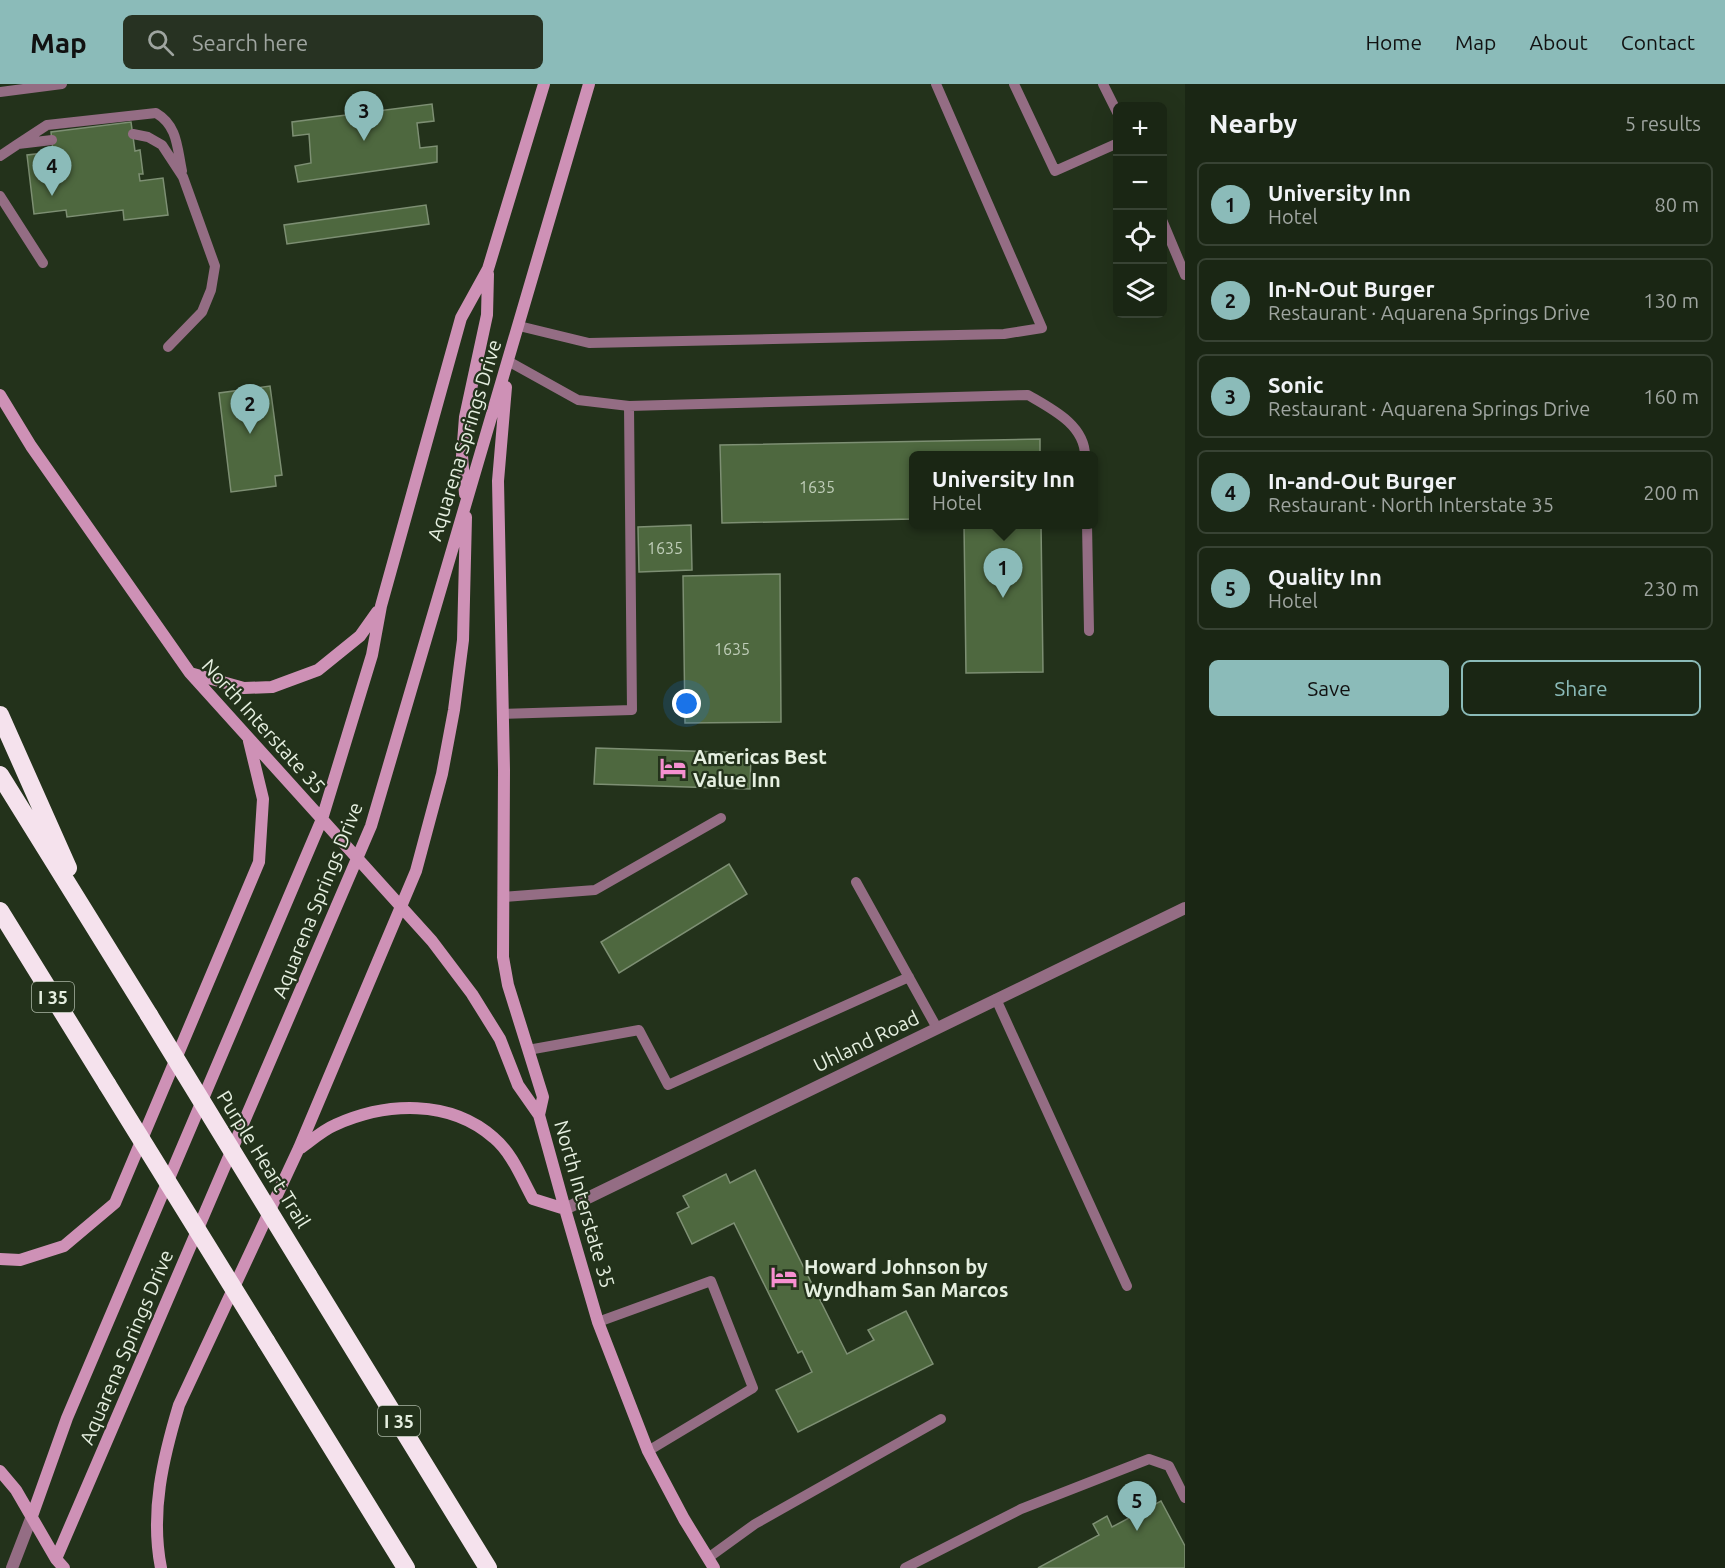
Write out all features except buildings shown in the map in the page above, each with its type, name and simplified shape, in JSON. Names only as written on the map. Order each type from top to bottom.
[{"type":"highway","points":[[0,715],[97,932]]},
{"type":"highway","name":"Purple Heart Trail","points":[[0,775],[488,1568]]},
{"type":"highway","name":"I 35","points":[[0,911],[406,1568]]},
{"type":"highway","points":[[0,920],[57,1003]]},
{"type":"main road","name":"Aquarena Springs Drive","points":[[32,1516],[67,1418],[322,819],[372,654],[381,606],[461,318],[488,269],[544,84]]},
{"type":"main road","name":"Aquarena Springs Drive","points":[[57,1565],[371,826],[589,84]]},
{"type":"main road","points":[[161,1568],[157,1548],[156,1509],[167,1444],[179,1405],[299,1148],[402,906],[416,872],[442,774],[454,710],[463,640],[466,502],[462,456],[465,417],[487,315],[488,269]]},
{"type":"main road","points":[[508,361],[498,481],[505,966],[508,985],[543,1097],[539,1114]]},
{"type":"main road","name":"North Interstate 35","points":[[0,395],[31,446],[190,673],[248,740],[359,858],[432,941],[472,994],[500,1039],[518,1085],[539,1114],[598,1322],[648,1451],[684,1519],[711,1563]]},
{"type":"main road","points":[[190,673],[244,688],[272,687],[318,670],[360,636],[381,606]]},
{"type":"main road","points":[[0,1259],[20,1260],[64,1246],[115,1203],[259,862],[263,799],[248,740]]},
{"type":"main road","points":[[299,1148],[334,1125],[369,1113],[397,1107],[425,1107],[478,1125],[496,1139],[507,1153],[533,1199],[565,1209]]},
{"type":"main road","points":[[0,1471],[16,1490],[32,1516],[57,1565]]},
{"type":"street","name":"Uhland Road","points":[[565,1209],[1185,908]]},
{"type":"street","name":"Aquarena Springs Drive","points":[[12,1568],[32,1516]]},
{"type":"lane","points":[[0,92],[62,84]]},
{"type":"lane","points":[[519,326],[589,343],[1004,334],[1042,328],[936,84]]},
{"type":"lane","points":[[1014,84],[1055,171],[1113,145]]},
{"type":"lane","points":[[1103,84],[1113,104]]},
{"type":"lane","points":[[0,156],[47,125],[156,113],[167,119],[173,129],[183,177],[215,266],[211,290],[202,312],[168,347]]},
{"type":"lane","points":[[133,134],[148,137],[162,145],[183,177]]},
{"type":"lane","points":[[18,144],[52,140]]},
{"type":"lane","points":[[0,196],[44,263]]},
{"type":"lane","points":[[1167,232],[1185,275]]},
{"type":"lane","points":[[508,361],[578,400],[629,406],[1028,395],[1062,414],[1085,443],[1085,451]]},
{"type":"lane","points":[[503,714],[632,710],[629,406]]},
{"type":"lane","points":[[1087,529],[1089,632]]},
{"type":"lane","points":[[504,897],[595,890],[721,818]]},
{"type":"lane","points":[[856,882],[938,1028]]},
{"type":"lane","points":[[528,1050],[639,1030],[668,1085],[909,977]]},
{"type":"lane","points":[[996,999],[1127,1286]]},
{"type":"lane","points":[[598,1322],[711,1281],[753,1388],[648,1451]]},
{"type":"lane","points":[[711,1563],[755,1524],[941,1419]]},
{"type":"lane","points":[[905,1568],[1021,1509],[1149,1459],[1169,1466],[1185,1498]]},
{"type":"place","name":"Sonic","points":[[364,141]]},
{"type":"place","name":"In-and-Out Burger","points":[[52,196]]},
{"type":"place","name":"In-N-Out Burger","points":[[250,434]]},
{"type":"place","name":"University Inn","points":[[1003,598]]},
{"type":"place","name":"Americas Best Value Inn","points":[[673,768]]},
{"type":"place","name":"Howard Johnson by Wyndham San Marcos","points":[[784,1277]]},
{"type":"place","name":"Quality Inn","points":[[1137,1531]]}]
